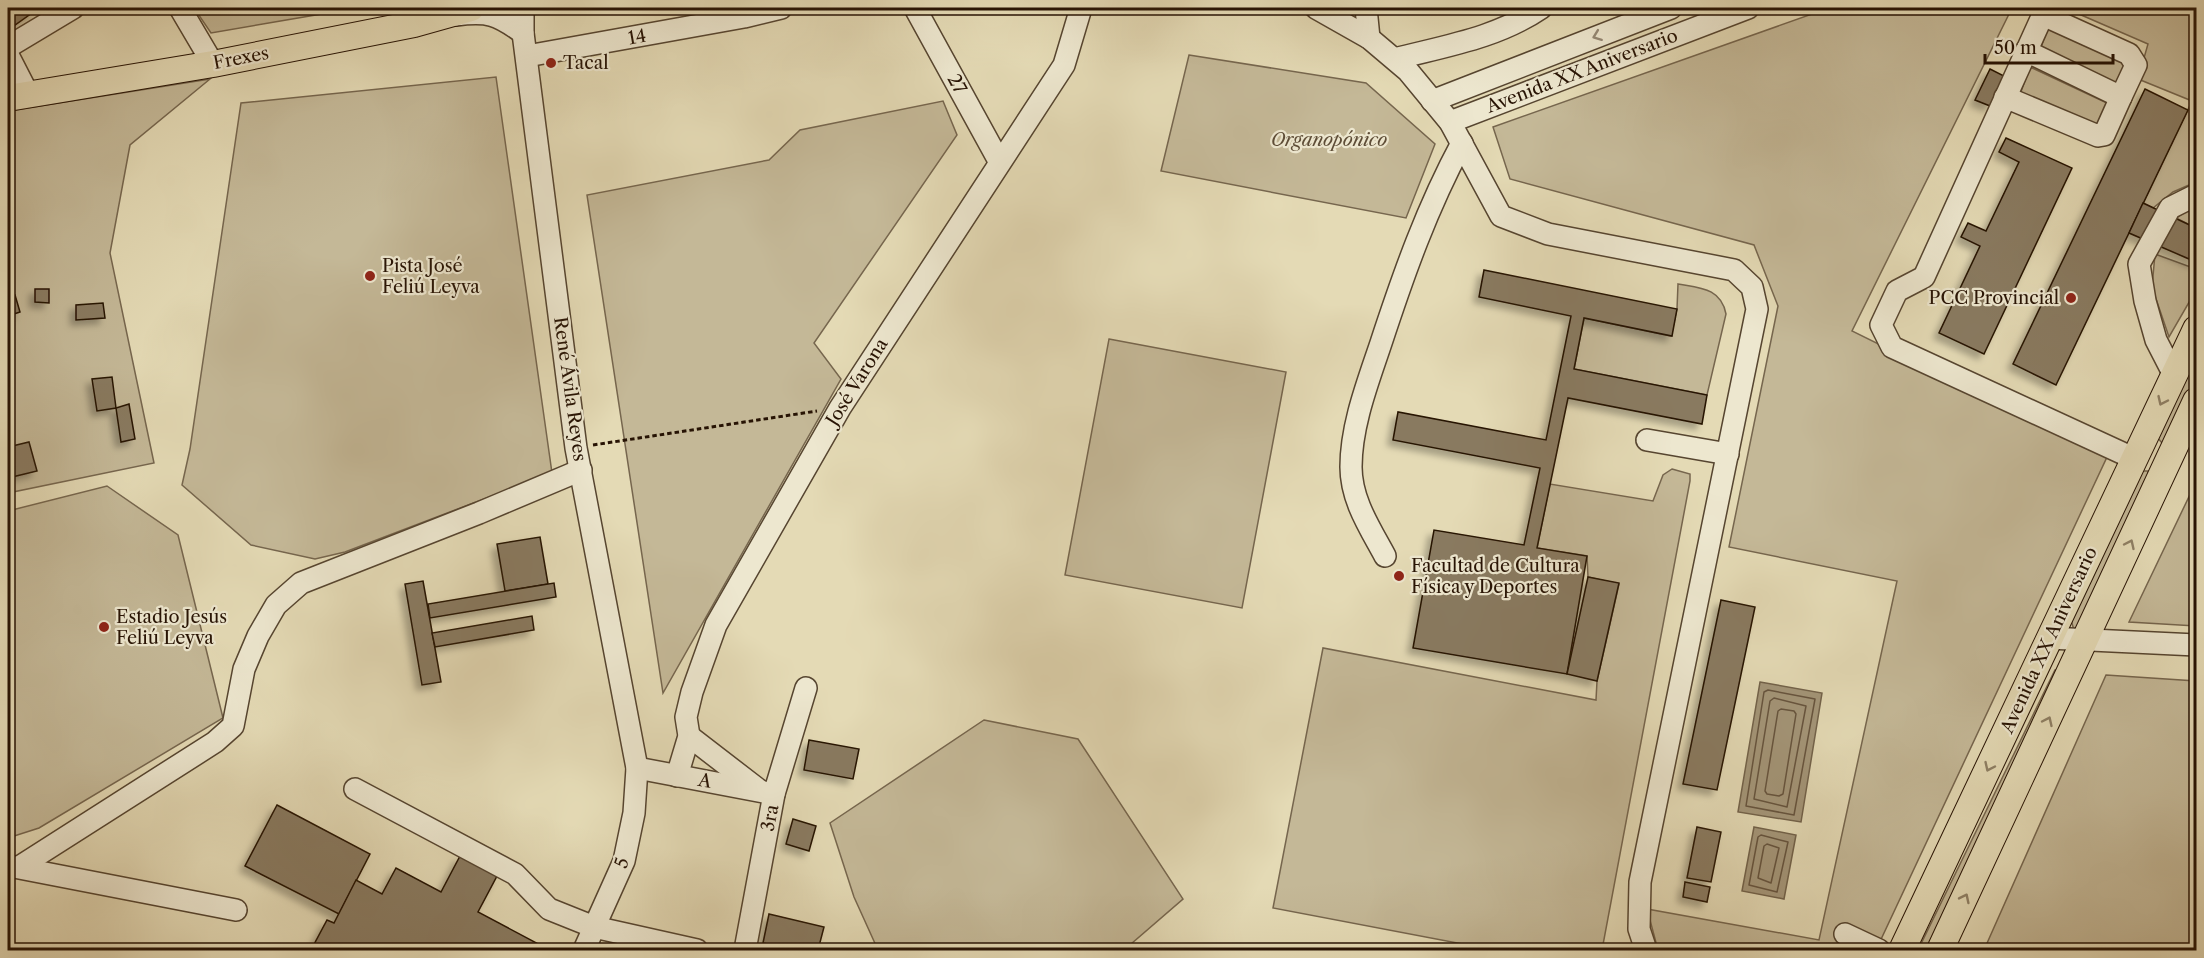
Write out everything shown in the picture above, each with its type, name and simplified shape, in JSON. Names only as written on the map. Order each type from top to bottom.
[{"type":"main road","name":"Frexes","points":[[13,96],[213,64],[441,17],[471,8]]},
{"type":"main road","name":"Avenida XX Aniversario","points":[[1902,951],[2196,329]]},
{"type":"main road","name":"Avenida XX Aniversario","points":[[1940,951],[2196,401]]},
{"type":"street","points":[[8,47],[73,8]]},
{"type":"street","points":[[180,8],[213,64]]},
{"type":"street","name":"René Ávila Reyes","points":[[523,8],[522,33],[527,56],[576,448],[637,768]]},
{"type":"street","name":"14","points":[[527,56],[740,12],[781,8]]},
{"type":"street","name":"27","points":[[915,8],[999,161]]},
{"type":"street","name":"José Varona","points":[[677,776],[689,736],[686,717],[716,625],[840,408],[999,161],[1064,65],[1081,8]]},
{"type":"street","points":[[1366,8],[1369,38]]},
{"type":"street","points":[[1395,59],[1478,38],[1510,26],[1541,8]]},
{"type":"street","name":"Avenida XX Aniversario","points":[[1432,101],[1671,8]]},
{"type":"street","name":"Avenida XX Aniversario","points":[[1450,122],[1748,8]]},
{"type":"street","points":[[1320,9],[1369,38],[1395,59],[1432,101],[1450,122],[1502,216],[1548,234],[1734,270],[1752,287],[1757,309],[1640,882],[1639,929],[1646,951]]},
{"type":"street","points":[[441,17],[483,11],[503,18],[522,33]]},
{"type":"street","points":[[2005,97],[2098,136],[2104,135],[2136,65],[2129,54],[2045,11],[2005,97],[1924,277],[1897,291],[1881,325],[1892,346],[2135,459]]},
{"type":"street","points":[[2026,51],[2121,97]]},
{"type":"street","points":[[8,55],[13,96]]},
{"type":"street","points":[[1385,556],[1358,506],[1351,468],[1360,404],[1404,273],[1430,207],[1462,143]]},
{"type":"street","points":[[2174,375],[2156,340],[2139,264],[2170,208],[2196,195]]},
{"type":"street","points":[[1647,440],[1728,454]]},
{"type":"street","points":[[13,867],[205,749],[232,726],[244,669],[258,636],[276,605],[301,583],[581,470]]},
{"type":"street","points":[[2049,638],[2196,645]]},
{"type":"street","name":"3ra","points":[[745,951],[768,793],[806,688]]},
{"type":"street","points":[[689,736],[768,793]]},
{"type":"street","name":"A","points":[[637,768],[768,793]]},
{"type":"street","name":"5","points":[[584,951],[624,861],[634,813],[637,768]]},
{"type":"street","points":[[355,789],[515,874],[549,909],[594,927],[697,951]]},
{"type":"street","points":[[13,867],[236,910]]},
{"type":"street","points":[[1845,934],[1879,951]]},
{"type":"path","points":[[576,448],[840,408]]},
{"type":"green space","points":[[194,8],[334,8],[333,12],[211,33]]},
{"type":"green space","points":[[1829,8],[2012,8],[1852,331],[2107,457],[1876,950],[1658,950],[1647,909],[1819,940],[1897,581],[1729,547],[1778,306],[1754,245],[1510,179],[1493,127]]},
{"type":"green space","points":[[2065,8],[2178,8],[2196,15],[2196,182],[2173,192],[2153,208],[2143,203],[2192,101],[2138,79],[2148,44]]},
{"type":"green space","points":[[2048,27],[2128,64],[2117,86],[2040,50]]},
{"type":"green space","name":"Organopónico","points":[[1189,55],[1366,83],[1435,144],[1406,218],[1161,171]]},
{"type":"green space","points":[[2030,67],[2107,103],[2097,130],[2019,97]]},
{"type":"green space","name":"Pista José Feliú Leyva","points":[[496,77],[552,473],[345,552],[315,559],[251,545],[182,485],[190,449],[241,103]]},
{"type":"green space","points":[[210,79],[130,145],[110,253],[154,463],[8,493],[8,111]]},
{"type":"green space","points":[[943,101],[957,135],[814,343],[841,379],[663,693],[587,195],[769,160],[800,130]]},
{"type":"green space","points":[[2196,205],[2196,228],[2176,218]]},
{"type":"green space","points":[[2155,254],[2196,269],[2195,292],[2169,337],[2152,287]]},
{"type":"green space","points":[[1678,284],[1702,288],[1714,294],[1723,305],[1726,314],[1707,395],[1574,369],[1584,318],[1671,336],[1677,309]]},
{"type":"green space","points":[[1109,339],[1286,372],[1242,608],[1065,575]]},
{"type":"green space","points":[[2196,350],[2196,385],[2170,439],[2163,444],[2156,436]]},
{"type":"green space","points":[[1672,469],[1690,474],[1690,481],[1602,950],[1494,950],[1273,908],[1323,648],[1596,700],[1597,681],[1619,584],[1588,577],[1587,556],[1537,548],[1550,484],[1653,501],[1663,475]]},
{"type":"green space","points":[[2140,471],[2148,471],[2149,482],[2080,628],[2074,630],[2071,620]]},
{"type":"green space","points":[[2196,482],[2196,626],[2129,622]]},
{"type":"green space","name":"Estadio Jesús Feliú Leyva","points":[[107,486],[178,535],[223,718],[39,828],[8,838],[8,511]]},
{"type":"green space","points":[[2062,669],[1931,950],[1918,950],[2055,670]]},
{"type":"green space","points":[[2106,675],[2196,681],[2196,950],[1984,950]]},
{"type":"green space","points":[[984,720],[1078,739],[1183,899],[1124,950],[878,950],[854,897],[830,823]]},
{"type":"water","points":[[1760,682],[1822,693],[1801,822],[1738,812]]},
{"type":"water","points":[[1754,827],[1796,835],[1784,899],[1742,891]]},
{"type":"building","points":[[8,8],[39,8],[8,30]]},
{"type":"building","points":[[1990,69],[2004,76],[1990,106],[1975,100]]},
{"type":"building","name":"PCC Provincial","points":[[2145,89],[2188,110],[2056,385],[2013,364]]},
{"type":"building","name":"PCC Provincial","points":[[2006,138],[2072,168],[1984,354],[1939,333],[1980,246],[1961,237],[1968,223],[1986,231],[2019,162],[1999,152]]},
{"type":"building","points":[[2143,203],[2196,228],[2196,262],[2129,233]]},
{"type":"building","points":[[1484,270],[1677,309],[1672,336],[1584,318],[1574,369],[1707,395],[1702,424],[1568,398],[1537,548],[1587,556],[1567,674],[1413,648],[1434,530],[1524,545],[1540,468],[1393,440],[1398,412],[1546,440],[1571,316],[1479,297]]},
{"type":"building","points":[[35,289],[49,289],[49,303],[35,302]]},
{"type":"building","points":[[15,295],[20,312],[8,316],[8,297]]},
{"type":"building","points":[[103,303],[105,318],[76,320],[76,305]]},
{"type":"building","points":[[112,377],[116,408],[97,411],[92,379]]},
{"type":"building","points":[[129,404],[135,439],[121,442],[116,408]]},
{"type":"building","points":[[29,442],[37,471],[8,478],[8,447]]},
{"type":"building","points":[[540,537],[548,584],[505,591],[497,544]]},
{"type":"building","points":[[1588,577],[1619,583],[1597,681],[1567,674]]},
{"type":"building","points":[[423,581],[441,682],[422,685],[405,584]]},
{"type":"building","points":[[554,583],[556,597],[430,618],[428,604]]},
{"type":"building","points":[[1721,600],[1755,607],[1717,790],[1683,784]]},
{"type":"building","points":[[532,616],[534,630],[435,647],[432,633]]},
{"type":"building","points":[[809,740],[859,749],[853,779],[804,770]]},
{"type":"building","points":[[277,805],[370,854],[339,914],[245,866]]},
{"type":"building","points":[[793,819],[816,826],[809,851],[786,844]]},
{"type":"building","points":[[1697,827],[1721,832],[1711,882],[1687,878]]},
{"type":"building","points":[[460,856],[497,876],[478,912],[546,948],[545,950],[311,950],[327,920],[334,923],[356,880],[382,894],[396,868],[441,892]]},
{"type":"building","points":[[1685,882],[1710,887],[1707,902],[1683,897]]},
{"type":"building","points":[[769,914],[824,927],[818,950],[797,950],[763,943]]},
{"type":"place","name":"Tacal","points":[[551,63]]},
{"type":"place","name":"Pista José Feliú Leyva","points":[[370,276]]},
{"type":"place","name":"PCC Provincial","points":[[2071,298]]},
{"type":"place","name":"Facultad de Cultura Física y Deportes","points":[[1399,576]]},
{"type":"place","name":"Estadio Jesús Feliú Leyva","points":[[104,627]]}]
